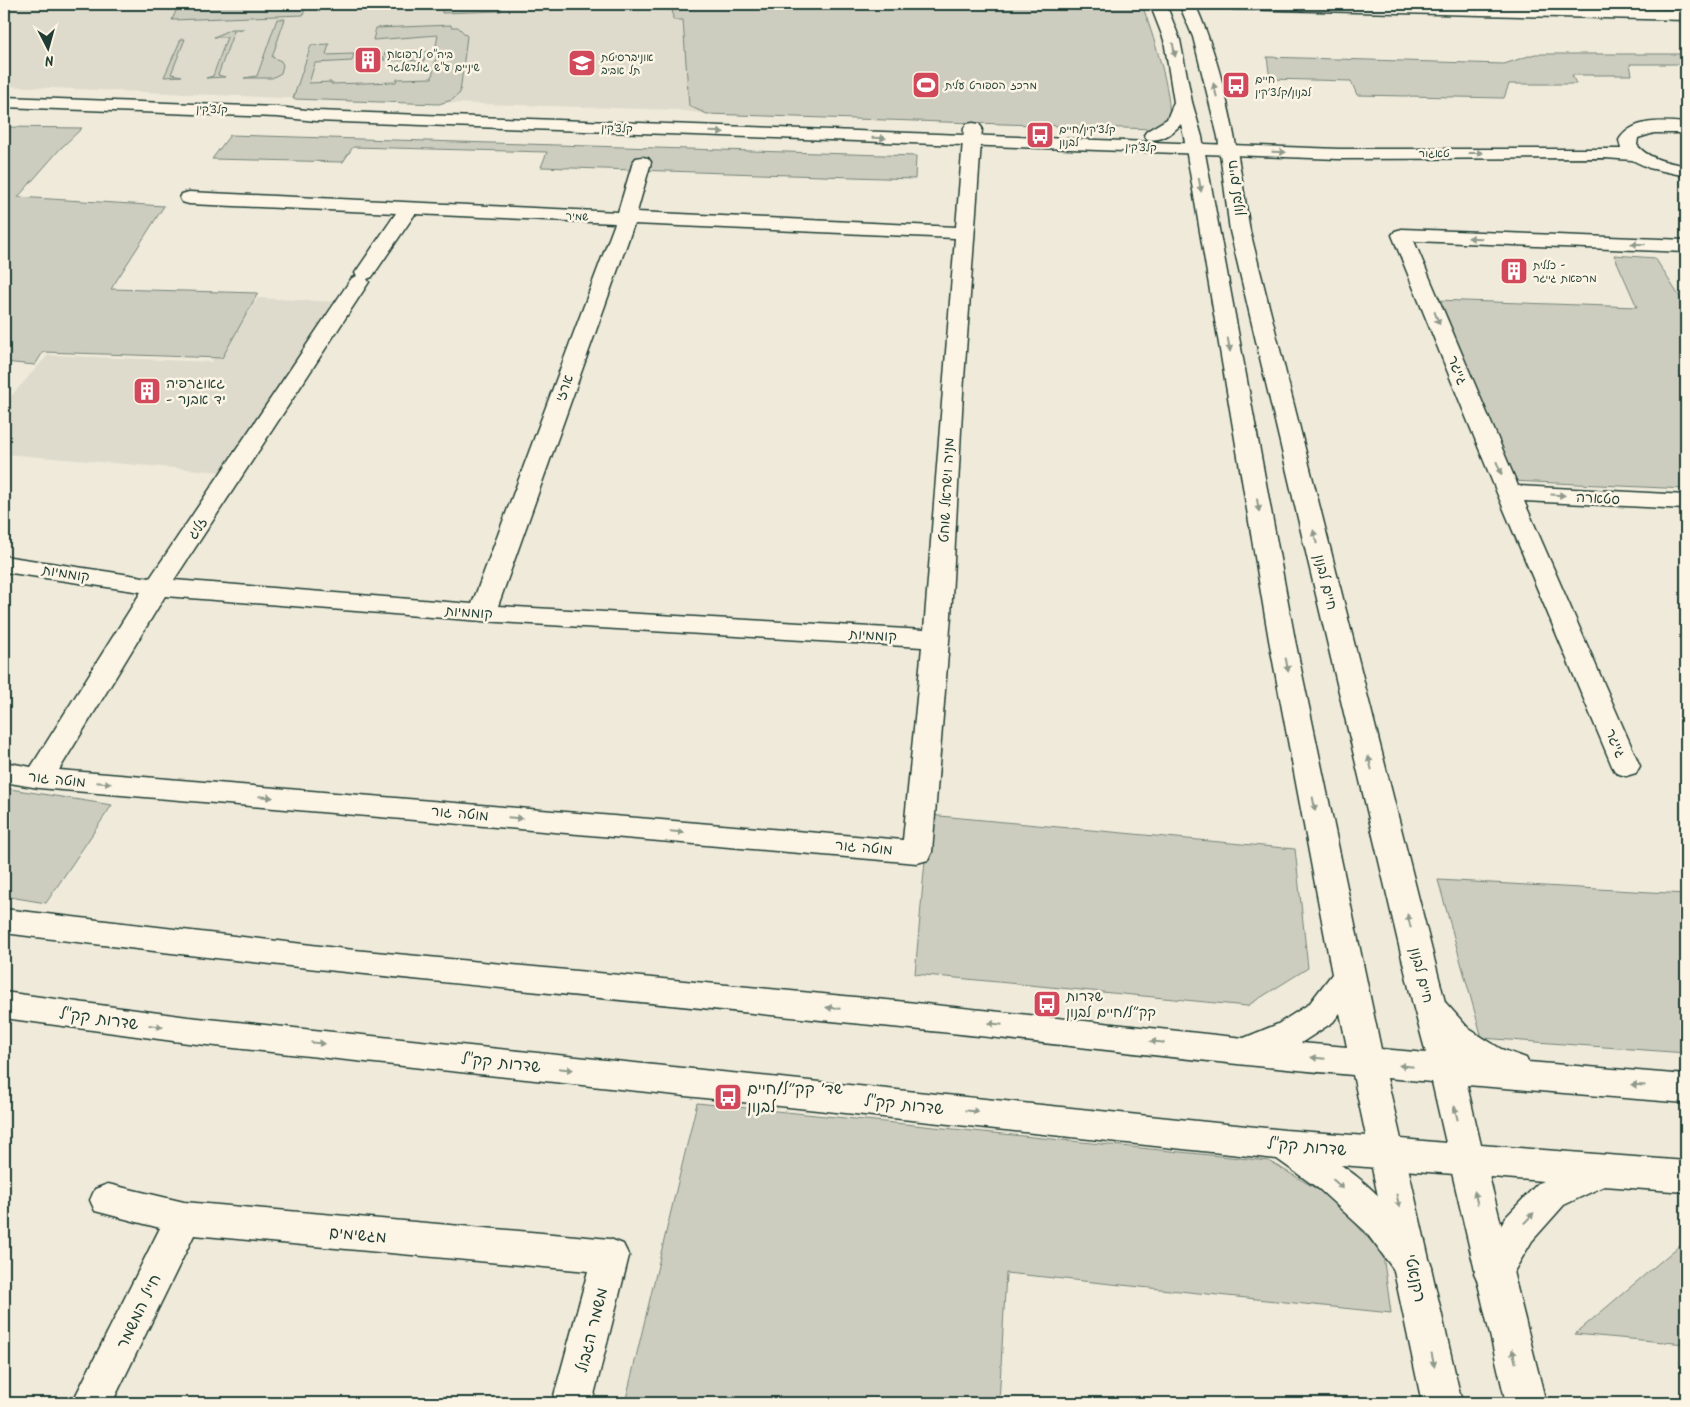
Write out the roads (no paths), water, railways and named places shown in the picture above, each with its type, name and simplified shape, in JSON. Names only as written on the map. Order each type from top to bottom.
[{"type":"street","points":[[1158,4],[1172,40],[1183,102],[1193,143],[1282,640],[1348,976],[1387,1154]]},
{"type":"street","name":"חיים לבנון","points":[[1187,4],[1202,38],[1229,144],[1232,182],[1240,231],[1467,1160]]},
{"type":"street","points":[[1232,4],[1534,8],[1686,15]]},
{"type":"street","name":"קלצ'קין","points":[[4,93],[973,135],[1229,144]]},
{"type":"street","name":"קלצ'קין","points":[[4,102],[276,112],[316,116],[709,132],[1153,135],[1193,143]]},
{"type":"street","points":[[1153,135],[1170,126],[1177,119],[1183,102]]},
{"type":"street","name":"טאגור","points":[[1229,144],[1590,141],[1633,134],[1642,129],[1681,126]]},
{"type":"street","points":[[1633,134],[1628,138],[1628,144],[1637,155]]},
{"type":"street","name":"מניה וישראל שוחט","points":[[917,852],[936,639],[952,393],[973,135]]},
{"type":"street","name":"טאגור","points":[[1229,144],[1339,154],[1605,153],[1637,155],[1667,168]]},
{"type":"street","name":"ארזי","points":[[482,613],[626,218],[642,162]]},
{"type":"street","points":[[1667,168],[1686,171]]},
{"type":"street","points":[[1667,168],[1686,179]]},
{"type":"street","name":"שמיר","points":[[188,198],[965,233]]},
{"type":"street","name":"זליג","points":[[39,778],[157,587],[409,208]]},
{"type":"street","name":"גייגר","points":[[1626,766],[1509,493],[1402,235],[1686,246]]},
{"type":"street","name":"סטארה","points":[[1509,493],[1686,502]]},
{"type":"street","name":"קוממיות","points":[[4,564],[157,587],[482,613],[936,639]]},
{"type":"street","name":"מוטה גור","points":[[4,772],[39,778],[917,852]]},
{"type":"street","points":[[4,920],[354,962],[887,1013],[1246,1052],[1686,1089]]},
{"type":"street","points":[[1246,1052],[1290,1034],[1320,1013],[1348,976]]},
{"type":"street","name":"שדרות קק\"ל","points":[[4,1005],[188,1030],[1285,1145],[1686,1177]]},
{"type":"street","points":[[1429,1005],[1457,1039],[1489,1059],[1539,1077]]},
{"type":"street","points":[[1285,1145],[1332,1178],[1378,1220],[1413,1266]]},
{"type":"street","name":"רקנאטי","points":[[1387,1154],[1442,1403]]},
{"type":"street","points":[[1467,1160],[1492,1273],[1526,1403]]},
{"type":"street","points":[[1492,1273],[1519,1229],[1551,1194],[1601,1171]]},
{"type":"street","name":"מגשימים","points":[[108,1200],[184,1218],[610,1256]]},
{"type":"street","name":"חייל המשמר","points":[[92,1403],[184,1218]]},
{"type":"street","name":"משמר הגבול","points":[[572,1403],[610,1256]]},
{"type":"place","name":"ביה\"ס לרפואת שיניים ע\"ש גולדשלגר","points":[[368,60]]},
{"type":"place","name":"אוניברסיטת תל אביב","points":[[582,63]]},
{"type":"place","name":"מרכז הספורט עלית","points":[[926,85]]},
{"type":"place","name":"חיים לבנון/קלצ׳קין","points":[[1236,85]]},
{"type":"place","name":"קלצ׳קין/חיים לבנון","points":[[1040,135]]},
{"type":"place","name":"כללית - מרפאת גייגר","points":[[1514,271]]},
{"type":"place","name":"גאוגרפיה - יד אבנר","points":[[147,391]]},
{"type":"place","name":"שדרות קק״ל/חיים לבנון","points":[[1047,1004]]},
{"type":"place","name":"שד׳ קק״ל/חיים לבנון","points":[[728,1097]]}]
